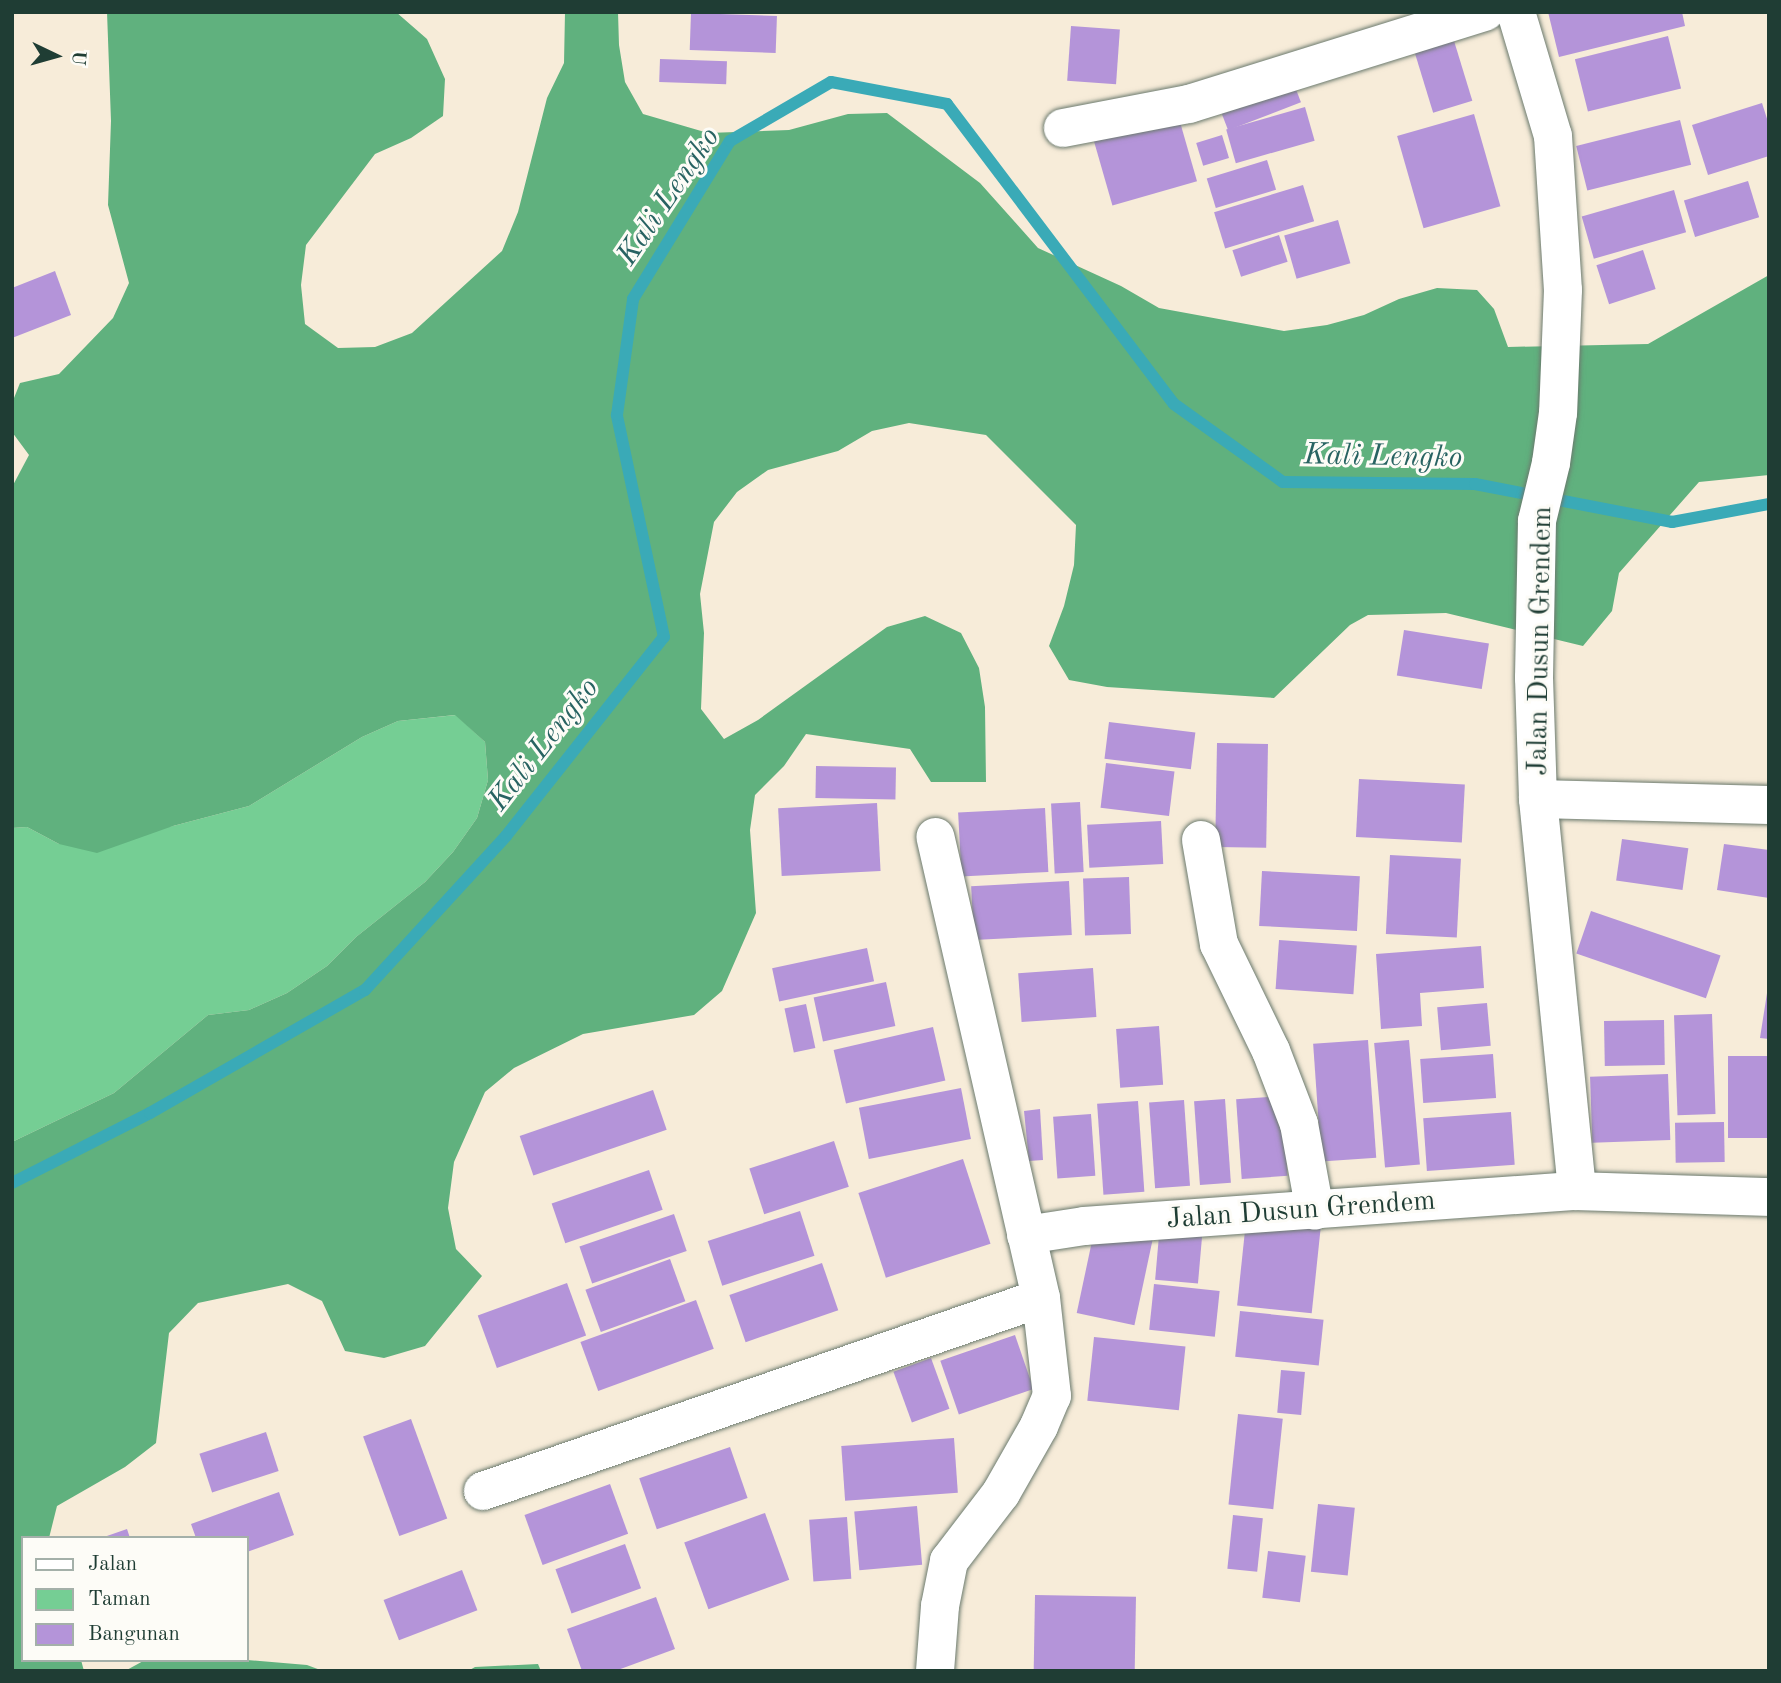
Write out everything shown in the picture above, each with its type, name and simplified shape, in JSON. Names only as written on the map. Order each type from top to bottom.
[{"type":"street","points":[[1063,128],[1189,104],[1485,12]]},
{"type":"street","name":"Jalan Dusun Grendem","points":[[1516,12],[1553,136],[1563,290],[1558,412],[1551,463],[1537,521],[1534,678],[1538,799],[1577,1191]]},
{"type":"street","points":[[1538,799],[1769,805]]},
{"type":"street","points":[[935,837],[1041,1298],[1052,1396],[1039,1426],[1001,1493],[949,1561],[940,1606],[935,1671]]},
{"type":"street","points":[[1201,840],[1219,944],[1271,1051],[1299,1124],[1315,1211]]},
{"type":"street","name":"Jalan Dusun Grendem","points":[[1026,1235],[1084,1226],[1577,1191],[1769,1197]]},
{"type":"street","points":[[483,1491],[1041,1298]]},
{"type":"green space","points":[[107,12],[396,12],[427,39],[445,79],[443,116],[411,138],[375,154],[306,245],[301,285],[305,324],[338,348],[375,347],[412,333],[502,251],[518,212],[547,98],[564,63],[565,12],[618,12],[619,45],[625,82],[643,114],[708,133],[789,130],[848,114],[887,113],[980,183],[1038,248],[1121,286],[1159,308],[1284,331],[1327,325],[1364,315],[1399,299],[1437,288],[1477,290],[1494,309],[1508,347],[1648,344],[1769,275],[1769,475],[1699,482],[1619,573],[1612,611],[1583,646],[1446,613],[1368,615],[1350,625],[1274,698],[1107,687],[1069,680],[1049,646],[1064,606],[1074,565],[1076,525],[986,435],[909,423],[872,431],[838,451],[768,470],[737,492],[714,522],[700,594],[704,633],[701,709],[724,739],[758,720],[887,627],[925,616],[961,633],[979,668],[985,707],[986,782],[931,782],[910,749],[806,734],[784,766],[755,795],[750,830],[756,913],[722,991],[694,1015],[583,1034],[514,1068],[485,1092],[454,1162],[448,1208],[456,1249],[482,1276],[425,1346],[384,1358],[345,1351],[322,1301],[288,1284],[198,1303],[169,1333],[156,1443],[125,1467],[57,1506],[50,1536],[21,1536],[21,1662],[82,1662],[84,1671],[12,1671],[12,1142],[114,1093],[208,1015],[249,1010],[287,993],[327,966],[356,937],[425,882],[453,852],[477,818],[488,780],[485,742],[455,715],[398,721],[362,737],[249,806],[173,826],[97,853],[59,844],[27,827],[12,828],[12,487],[29,455],[12,432],[12,403],[20,383],[59,374],[113,318],[129,283],[108,205],[111,121]]},
{"type":"green space","points":[[456,715],[485,742],[488,780],[477,818],[453,852],[425,882],[356,937],[327,966],[287,993],[249,1010],[208,1015],[114,1093],[12,1142],[12,828],[27,827],[59,844],[173,826],[249,806],[362,737],[398,721]]},
{"type":"green space","points":[[248,1660],[307,1665],[323,1671],[125,1671],[141,1662]]},
{"type":"green space","points":[[538,1664],[541,1671],[468,1671],[475,1667]]},
{"type":"building","points":[[1548,12],[1682,12],[1685,26],[1559,57]]},
{"type":"building","points":[[691,13],[777,16],[776,53],[690,50]]},
{"type":"building","points":[[1071,26],[1120,29],[1116,84],[1067,81]]},
{"type":"building","points":[[1451,31],[1472,101],[1433,113],[1412,43]]},
{"type":"building","points":[[1668,36],[1681,88],[1588,112],[1575,59]]},
{"type":"building","points":[[660,59],[727,61],[726,84],[659,82]]},
{"type":"building","points":[[1292,79],[1301,102],[1228,130],[1219,107]]},
{"type":"building","points":[[1762,103],[1769,125],[1769,156],[1708,175],[1692,125]]},
{"type":"building","points":[[1305,107],[1315,141],[1236,163],[1226,130]]},
{"type":"building","points":[[1474,114],[1500,206],[1424,228],[1397,136]]},
{"type":"building","points":[[1178,115],[1197,181],[1112,206],[1093,139]]},
{"type":"building","points":[[1680,120],[1691,165],[1587,191],[1576,146]]},
{"type":"building","points":[[1222,135],[1229,158],[1203,166],[1196,143]]},
{"type":"building","points":[[1267,160],[1276,190],[1216,208],[1207,178]]},
{"type":"building","points":[[1748,181],[1759,217],[1695,237],[1684,201]]},
{"type":"building","points":[[1303,185],[1314,221],[1225,249],[1214,212]]},
{"type":"building","points":[[1674,190],[1686,232],[1594,259],[1582,216]]},
{"type":"building","points":[[1338,220],[1350,263],[1297,279],[1284,235]]},
{"type":"building","points":[[1279,235],[1288,262],[1241,277],[1232,250]]},
{"type":"building","points":[[1643,250],[1656,289],[1609,304],[1596,265]]},
{"type":"building","points":[[55,271],[71,315],[12,338],[12,288]]},
{"type":"building","points":[[1404,630],[1489,643],[1482,689],[1397,675]]},
{"type":"building","points":[[1109,722],[1195,733],[1191,769],[1104,759]]},
{"type":"building","points":[[1217,743],[1268,744],[1266,848],[1215,847]]},
{"type":"building","points":[[1106,763],[1174,771],[1169,816],[1101,808]]},
{"type":"building","points":[[816,766],[896,767],[895,799],[815,798]]},
{"type":"building","points":[[1359,779],[1465,785],[1462,842],[1356,837]]},
{"type":"building","points":[[1080,802],[1084,872],[1055,873],[1051,804]]},
{"type":"building","points":[[877,803],[881,871],[782,876],[778,808]]},
{"type":"building","points":[[1045,808],[1048,872],[961,876],[958,813]]},
{"type":"building","points":[[1161,821],[1163,864],[1089,868],[1087,825]]},
{"type":"building","points":[[1622,839],[1688,848],[1683,890],[1616,881]]},
{"type":"building","points":[[1724,844],[1769,850],[1769,898],[1717,890]]},
{"type":"building","points":[[1390,855],[1461,859],[1457,938],[1386,934]]},
{"type":"building","points":[[1262,871],[1360,876],[1357,931],[1259,926]]},
{"type":"building","points":[[1129,877],[1131,934],[1085,936],[1083,879]]},
{"type":"building","points":[[1069,881],[1072,935],[974,940],[971,886]]},
{"type":"building","points":[[1591,911],[1721,956],[1706,998],[1576,954]]},
{"type":"building","points":[[1279,940],[1357,945],[1353,994],[1276,989]]},
{"type":"building","points":[[1481,946],[1484,988],[1420,993],[1422,1026],[1381,1029],[1376,954]]},
{"type":"building","points":[[867,948],[874,981],[779,1001],[772,968]]},
{"type":"building","points":[[1093,968],[1096,1017],[1022,1022],[1018,973]]},
{"type":"building","points":[[886,982],[895,1026],[823,1041],[814,997]]},
{"type":"building","points":[[1769,993],[1769,1039],[1760,1038]]},
{"type":"building","points":[[1487,1003],[1491,1046],[1441,1050],[1437,1007]]},
{"type":"building","points":[[806,1004],[815,1048],[794,1053],[784,1009]]},
{"type":"building","points":[[1712,1014],[1715,1114],[1678,1115],[1674,1015]]},
{"type":"building","points":[[1664,1020],[1665,1065],[1605,1066],[1604,1021]]},
{"type":"building","points":[[1159,1026],[1163,1085],[1120,1088],[1116,1029]]},
{"type":"building","points":[[933,1027],[945,1081],[846,1104],[834,1050]]},
{"type":"building","points":[[1368,1040],[1376,1158],[1321,1162],[1313,1044]]},
{"type":"building","points":[[1409,1040],[1420,1165],[1385,1168],[1374,1043]]},
{"type":"building","points":[[1493,1054],[1496,1098],[1423,1103],[1420,1059]]},
{"type":"building","points":[[1728,1056],[1769,1056],[1769,1138],[1728,1138]]},
{"type":"building","points":[[1668,1074],[1670,1140],[1592,1143],[1590,1077]]},
{"type":"building","points":[[961,1088],[971,1139],[869,1159],[859,1108]]},
{"type":"building","points":[[653,1090],[667,1130],[533,1176],[520,1136]]},
{"type":"building","points":[[1282,1096],[1288,1176],[1242,1179],[1236,1099]]},
{"type":"building","points":[[1225,1099],[1231,1183],[1200,1185],[1194,1101]]},
{"type":"building","points":[[1184,1100],[1190,1186],[1155,1188],[1149,1102]]},
{"type":"building","points":[[1138,1101],[1144,1192],[1103,1195],[1097,1104]]},
{"type":"building","points":[[1040,1109],[1043,1160],[1029,1161],[1024,1111]]},
{"type":"building","points":[[1511,1112],[1515,1165],[1427,1171],[1423,1118]]},
{"type":"building","points":[[1091,1114],[1095,1176],[1057,1178],[1053,1117]]},
{"type":"building","points":[[1724,1122],[1725,1162],[1676,1163],[1675,1123]]},
{"type":"building","points":[[834,1141],[849,1187],[764,1214],[749,1169]]},
{"type":"building","points":[[963,1159],[991,1244],[886,1278],[858,1193]]},
{"type":"building","points":[[649,1170],[663,1210],[565,1243],[552,1204]]},
{"type":"building","points":[[800,1211],[815,1256],[722,1286],[708,1241]]},
{"type":"building","points":[[674,1214],[687,1251],[592,1283],[579,1247]]},
{"type":"building","points":[[1246,1221],[1321,1229],[1312,1313],[1237,1306]]},
{"type":"building","points":[[1160,1224],[1203,1228],[1198,1284],[1155,1280]]},
{"type":"building","points":[[1095,1227],[1153,1239],[1134,1325],[1077,1313]]},
{"type":"building","points":[[670,1259],[685,1301],[601,1332],[585,1290]]},
{"type":"building","points":[[822,1263],[838,1310],[746,1342],[729,1295]]},
{"type":"building","points":[[567,1283],[586,1336],[497,1368],[478,1315]]},
{"type":"building","points":[[1154,1284],[1220,1291],[1215,1337],[1149,1330]]},
{"type":"building","points":[[696,1300],[714,1349],[598,1391],[580,1342]]},
{"type":"building","points":[[1240,1311],[1324,1320],[1319,1366],[1235,1357]]},
{"type":"building","points":[[1015,1335],[1034,1389],[959,1415],[940,1361]]},
{"type":"building","points":[[1094,1337],[1185,1347],[1179,1410],[1087,1401]]},
{"type":"building","points":[[931,1358],[949,1409],[912,1422],[893,1372]]},
{"type":"building","points":[[1281,1370],[1305,1372],[1301,1415],[1277,1413]]},
{"type":"building","points":[[1238,1414],[1283,1419],[1273,1509],[1228,1505]]},
{"type":"building","points":[[411,1419],[447,1519],[399,1536],[363,1436]]},
{"type":"building","points":[[266,1432],[279,1471],[212,1493],[199,1454]]},
{"type":"building","points":[[954,1438],[958,1493],[845,1501],[841,1446]]},
{"type":"building","points":[[730,1447],[748,1498],[657,1529],[639,1478]]},
{"type":"building","points":[[610,1484],[628,1534],[543,1565],[524,1515]]},
{"type":"building","points":[[279,1492],[294,1535],[248,1552],[248,1536],[195,1536],[191,1524]]},
{"type":"building","points":[[1318,1504],[1355,1508],[1348,1575],[1311,1572]]},
{"type":"building","points":[[917,1506],[922,1565],[859,1570],[854,1511]]},
{"type":"building","points":[[765,1513],[789,1580],[708,1609],[684,1542]]},
{"type":"building","points":[[1233,1515],[1263,1518],[1257,1572],[1227,1569]]},
{"type":"building","points":[[847,1517],[851,1579],[813,1581],[809,1520]]},
{"type":"building","points":[[127,1529],[129,1536],[107,1536]]},
{"type":"building","points":[[625,1544],[641,1588],[572,1613],[555,1569]]},
{"type":"building","points":[[1268,1551],[1306,1556],[1300,1602],[1262,1598]]},
{"type":"building","points":[[462,1570],[477,1610],[399,1640],[384,1600]]},
{"type":"building","points":[[1035,1595],[1136,1597],[1135,1671],[1034,1671]]},
{"type":"building","points":[[656,1597],[675,1649],[615,1671],[582,1671],[567,1629]]},
{"type":"waterway","name":"Kali Lengko","points":[[12,1183],[150,1113],[365,990],[506,836],[664,637],[617,415],[633,299],[730,141],[831,82],[947,104],[1174,404],[1283,482],[1475,484],[1672,522],[1769,504]]}]
